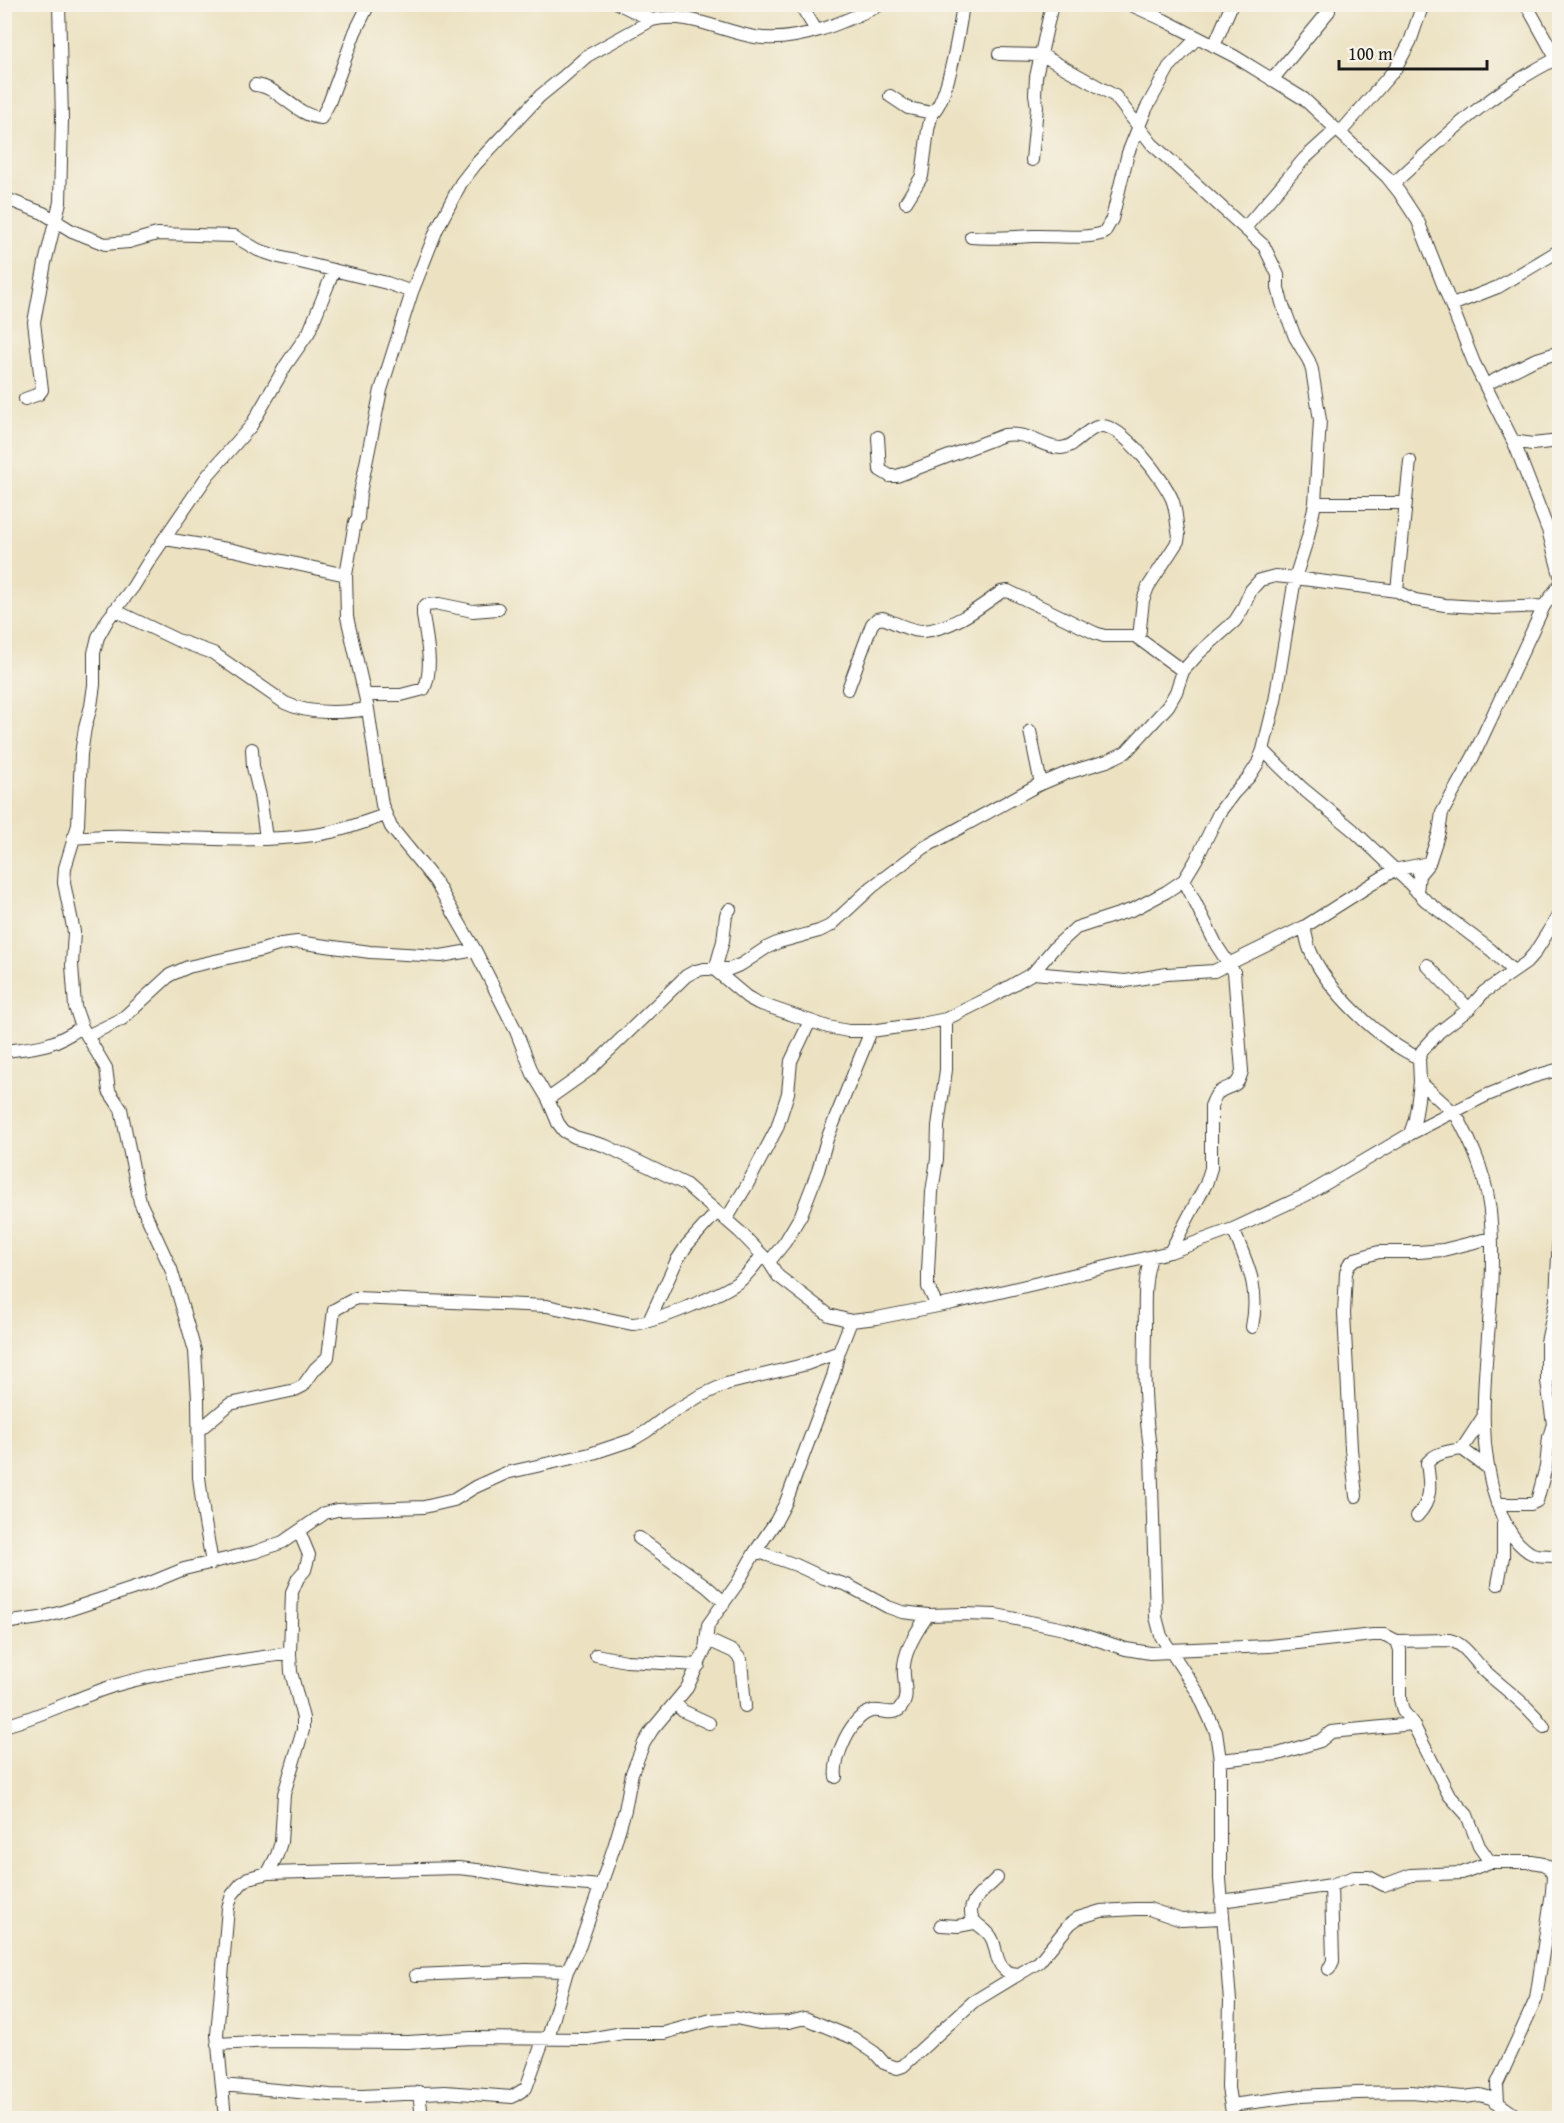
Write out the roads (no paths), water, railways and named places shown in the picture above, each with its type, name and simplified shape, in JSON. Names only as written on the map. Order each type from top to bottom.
[{"type":"street","points":[[25,399],[39,394],[42,390],[34,322],[60,202],[59,4]]},
{"type":"street","points":[[255,85],[267,87],[298,110],[321,118],[329,103],[355,32],[369,4]]},
{"type":"street","points":[[619,4],[652,20]]},
{"type":"street","points":[[800,4],[816,30]]},
{"type":"street","points":[[906,202],[924,169],[932,113],[939,107],[942,99],[963,4]]},
{"type":"street","points":[[1032,160],[1037,107],[1036,77],[1052,4]]},
{"type":"street","points":[[1129,4],[1234,56],[1304,99],[1393,184],[1418,221],[1474,363],[1513,441],[1548,530],[1560,575]]},
{"type":"street","points":[[1214,46],[1232,4]]},
{"type":"street","points":[[1245,228],[1304,159],[1339,131],[1396,68],[1410,42],[1423,4]]},
{"type":"street","points":[[1393,184],[1463,119],[1497,94],[1558,58],[1526,4]]},
{"type":"street","points":[[875,6],[843,22],[776,39],[748,35],[698,21],[663,18],[652,20],[587,56],[540,96],[460,183],[412,292],[381,390],[346,575],[347,617],[368,709],[382,805],[391,827],[422,863],[441,890],[475,950],[516,1031],[533,1074],[564,1131],[575,1137],[606,1146],[685,1184],[765,1258],[778,1276],[829,1315],[851,1321],[938,1306],[1170,1252],[1233,1229],[1306,1195],[1453,1111],[1532,1077],[1560,1069]]},
{"type":"street","points":[[1272,80],[1329,11]]},
{"type":"street","points":[[971,237],[988,239],[1092,236],[1104,233],[1113,219],[1128,153],[1139,124],[1169,67],[1197,38]]},
{"type":"street","points":[[715,969],[753,1000],[810,1021],[848,1031],[871,1031],[946,1019],[1033,973],[1053,949],[1076,928],[1134,909],[1167,892],[1184,880],[1197,860],[1219,813],[1249,777],[1263,750],[1275,700],[1295,578],[1308,537],[1315,503],[1320,420],[1315,378],[1282,303],[1278,288],[1278,274],[1264,246],[1152,144],[1139,124],[1115,96],[1040,55],[999,54]]},
{"type":"street","points":[[890,96],[908,108],[932,113]]},
{"type":"street","points":[[4,198],[55,220],[72,231],[105,244],[129,242],[157,234],[234,236],[279,257],[387,283],[412,292]]},
{"type":"street","points":[[1452,305],[1498,287],[1560,250]]},
{"type":"street","points":[[212,1563],[199,1478],[195,1351],[171,1269],[140,1202],[121,1109],[109,1091],[106,1068],[85,1031],[75,1007],[72,965],[74,932],[64,883],[68,854],[78,825],[81,754],[94,685],[94,653],[98,637],[114,610],[133,587],[208,475],[250,426],[282,372],[313,327],[334,270]]},
{"type":"street","points":[[1485,385],[1534,360],[1560,352]]},
{"type":"street","points":[[878,437],[880,470],[890,476],[897,476],[1004,435],[1016,433],[1059,448],[1066,447],[1096,427],[1113,428],[1145,458],[1166,487],[1173,501],[1179,536],[1148,587],[1143,600],[1139,638]]},
{"type":"street","points":[[1513,441],[1532,444],[1560,441]]},
{"type":"street","points":[[1397,591],[1410,460]]},
{"type":"street","points":[[1315,503],[1404,503]]},
{"type":"street","points":[[165,539],[233,550],[346,575]]},
{"type":"street","points":[[548,1099],[589,1070],[686,976],[695,970],[730,969],[779,942],[819,932],[830,926],[872,887],[925,847],[1041,784],[1126,752],[1168,706],[1176,692],[1183,671],[1199,652],[1234,621],[1251,590],[1260,580],[1275,576],[1397,591],[1415,600],[1445,605],[1494,608],[1544,606]]},
{"type":"street","points":[[1417,892],[1419,875],[1429,863],[1439,832],[1442,813],[1473,757],[1544,606],[1560,584]]},
{"type":"street","points":[[848,689],[872,624],[877,619],[883,618],[921,631],[938,628],[959,620],[1001,592],[1016,593],[1056,615],[1104,636],[1130,635],[1139,638],[1183,671]]},
{"type":"street","points":[[365,695],[401,695],[423,689],[427,683],[428,665],[423,615],[423,608],[426,605],[439,604],[472,610],[498,609]]},
{"type":"street","points":[[114,610],[177,640],[218,656],[295,708],[328,711],[368,709]]},
{"type":"street","points":[[1030,732],[1041,784]]},
{"type":"street","points":[[252,749],[253,767],[266,838]]},
{"type":"street","points":[[1263,750],[1417,892],[1491,950],[1513,971]]},
{"type":"street","points":[[73,838],[126,835],[221,839],[315,835],[347,828],[385,815]]},
{"type":"street","points":[[1033,973],[1125,981],[1167,974],[1214,971],[1304,927],[1394,870],[1429,863]]},
{"type":"street","points":[[1170,1252],[1206,1185],[1211,1168],[1211,1106],[1214,1098],[1218,1093],[1232,1088],[1240,1079],[1242,1071],[1234,972],[1217,946],[1184,880]]},
{"type":"street","points":[[715,969],[729,909]]},
{"type":"street","points":[[1410,1134],[1415,1119],[1420,1082],[1419,1058],[1422,1051],[1439,1032],[1468,1009],[1484,992],[1526,963],[1560,913]]},
{"type":"street","points":[[1304,927],[1309,949],[1332,986],[1384,1037],[1419,1058]]},
{"type":"street","points":[[4,1051],[56,1043],[122,1018],[170,975],[188,967],[280,944],[297,942],[370,952],[441,956],[475,950]]},
{"type":"street","points":[[1427,965],[1468,1009]]},
{"type":"street","points":[[938,1306],[928,1287],[928,1272],[932,1192],[946,1070],[946,1019]]},
{"type":"street","points":[[649,1321],[677,1260],[687,1245],[722,1216],[747,1185],[777,1128],[788,1094],[791,1061],[810,1021]]},
{"type":"street","points":[[198,1431],[230,1404],[295,1390],[303,1386],[328,1357],[334,1310],[356,1298],[547,1305],[632,1324],[649,1321],[699,1301],[740,1281],[785,1242],[801,1215],[871,1031]]},
{"type":"street","points":[[1420,1082],[1453,1111],[1482,1169],[1489,1206],[1491,1295],[1483,1418],[1488,1468],[1497,1504],[1509,1532],[1526,1551],[1533,1555],[1560,1557]]},
{"type":"street","points":[[1497,1504],[1531,1504],[1536,1501],[1546,1467],[1549,1437],[1553,1424],[1548,1391],[1547,1342],[1556,1300],[1559,1215]]},
{"type":"street","points":[[1233,1229],[1254,1287],[1256,1307],[1252,1327]]},
{"type":"street","points":[[1356,1496],[1344,1313],[1346,1272],[1349,1264],[1355,1259],[1379,1252],[1443,1250],[1491,1238]]},
{"type":"street","points":[[1151,1257],[1146,1272],[1144,1389],[1147,1428],[1152,1453],[1156,1617],[1161,1636],[1198,1693],[1216,1732],[1220,1760],[1221,1901],[1229,1981],[1228,2088],[1233,2118]]},
{"type":"street","points":[[222,2085],[362,2096],[419,2092],[512,2097],[526,2088],[546,2038],[567,1971],[580,1945],[601,1886],[625,1810],[632,1773],[638,1756],[652,1730],[687,1688],[699,1665],[708,1625],[786,1502],[851,1321]]},
{"type":"street","points":[[4,1623],[62,1612],[140,1587],[184,1569],[273,1545],[325,1513],[337,1510],[424,1507],[454,1500],[475,1487],[506,1473],[590,1454],[632,1440],[688,1403],[726,1384],[807,1364],[839,1352]]},
{"type":"street","points":[[1417,1516],[1429,1499],[1427,1463],[1429,1460],[1442,1453],[1462,1449],[1483,1418]]},
{"type":"street","points":[[1462,1449],[1488,1468]]},
{"type":"street","points":[[1498,1584],[1503,1557],[1503,1520]]},
{"type":"street","points":[[268,1873],[281,1842],[284,1794],[303,1730],[303,1718],[291,1672],[290,1653],[292,1592],[298,1578],[305,1570],[309,1554],[299,1531]]},
{"type":"street","points":[[639,1538],[697,1579],[724,1602]]},
{"type":"street","points":[[756,1551],[847,1585],[902,1612],[928,1615],[996,1615],[1064,1629],[1126,1649],[1150,1653],[1269,1646],[1373,1635],[1385,1635],[1397,1641],[1449,1640],[1457,1643],[1487,1673],[1521,1700],[1544,1727]]},
{"type":"street","points":[[836,1777],[834,1767],[837,1758],[857,1721],[873,1711],[896,1712],[904,1704],[906,1694],[904,1665],[907,1651],[928,1615]]},
{"type":"street","points":[[706,1638],[734,1652],[741,1660],[745,1706]]},
{"type":"street","points":[[1397,1641],[1400,1650],[1400,1699],[1403,1711],[1413,1724],[1449,1795],[1467,1815],[1479,1846],[1490,1862]]},
{"type":"street","points":[[4,1726],[50,1712],[112,1687],[151,1676],[290,1653]]},
{"type":"street","points":[[596,1655],[626,1661],[699,1665]]},
{"type":"street","points":[[675,1703],[683,1711],[709,1723]]},
{"type":"street","points":[[1220,1760],[1278,1754],[1320,1741],[1331,1732],[1413,1724]]},
{"type":"street","points":[[1478,1867],[1479,1846]]},
{"type":"street","points":[[1221,1901],[1331,1885],[1362,1876],[1384,1884],[1411,1875],[1462,1873],[1490,1862],[1532,1862],[1548,1867],[1553,1875],[1549,1925],[1536,1999],[1497,2084],[1498,2102]]},
{"type":"street","points":[[225,2118],[217,2044],[228,1908],[231,1895],[248,1878],[268,1873],[458,1868],[540,1881],[601,1886]]},
{"type":"street","points":[[998,1878],[976,1899],[971,1907],[971,1916],[974,1923],[992,1937],[997,1959],[1003,1969],[1017,1974]]},
{"type":"street","points":[[1329,1969],[1333,1961],[1331,1885]]},
{"type":"street","points":[[217,2044],[272,2041],[408,2042],[471,2038],[588,2039],[623,2033],[664,2033],[711,2020],[736,2018],[759,2024],[789,2022],[805,2018],[853,2038],[875,2053],[884,2063],[897,2068],[903,2066],[973,2002],[1039,1962],[1070,1924],[1078,1918],[1114,1910],[1149,1909],[1181,1920],[1222,1918]]},
{"type":"street","points":[[941,1925],[957,1926],[974,1923]]},
{"type":"street","points":[[416,1975],[526,1970],[567,1971]]},
{"type":"street","points":[[1480,2095],[1497,2084]]},
{"type":"street","points":[[419,2092],[422,2118]]},
{"type":"street","points":[[1231,2105],[1367,2092],[1411,2092],[1463,2097],[1480,2095],[1498,2102],[1519,2118]]}]
